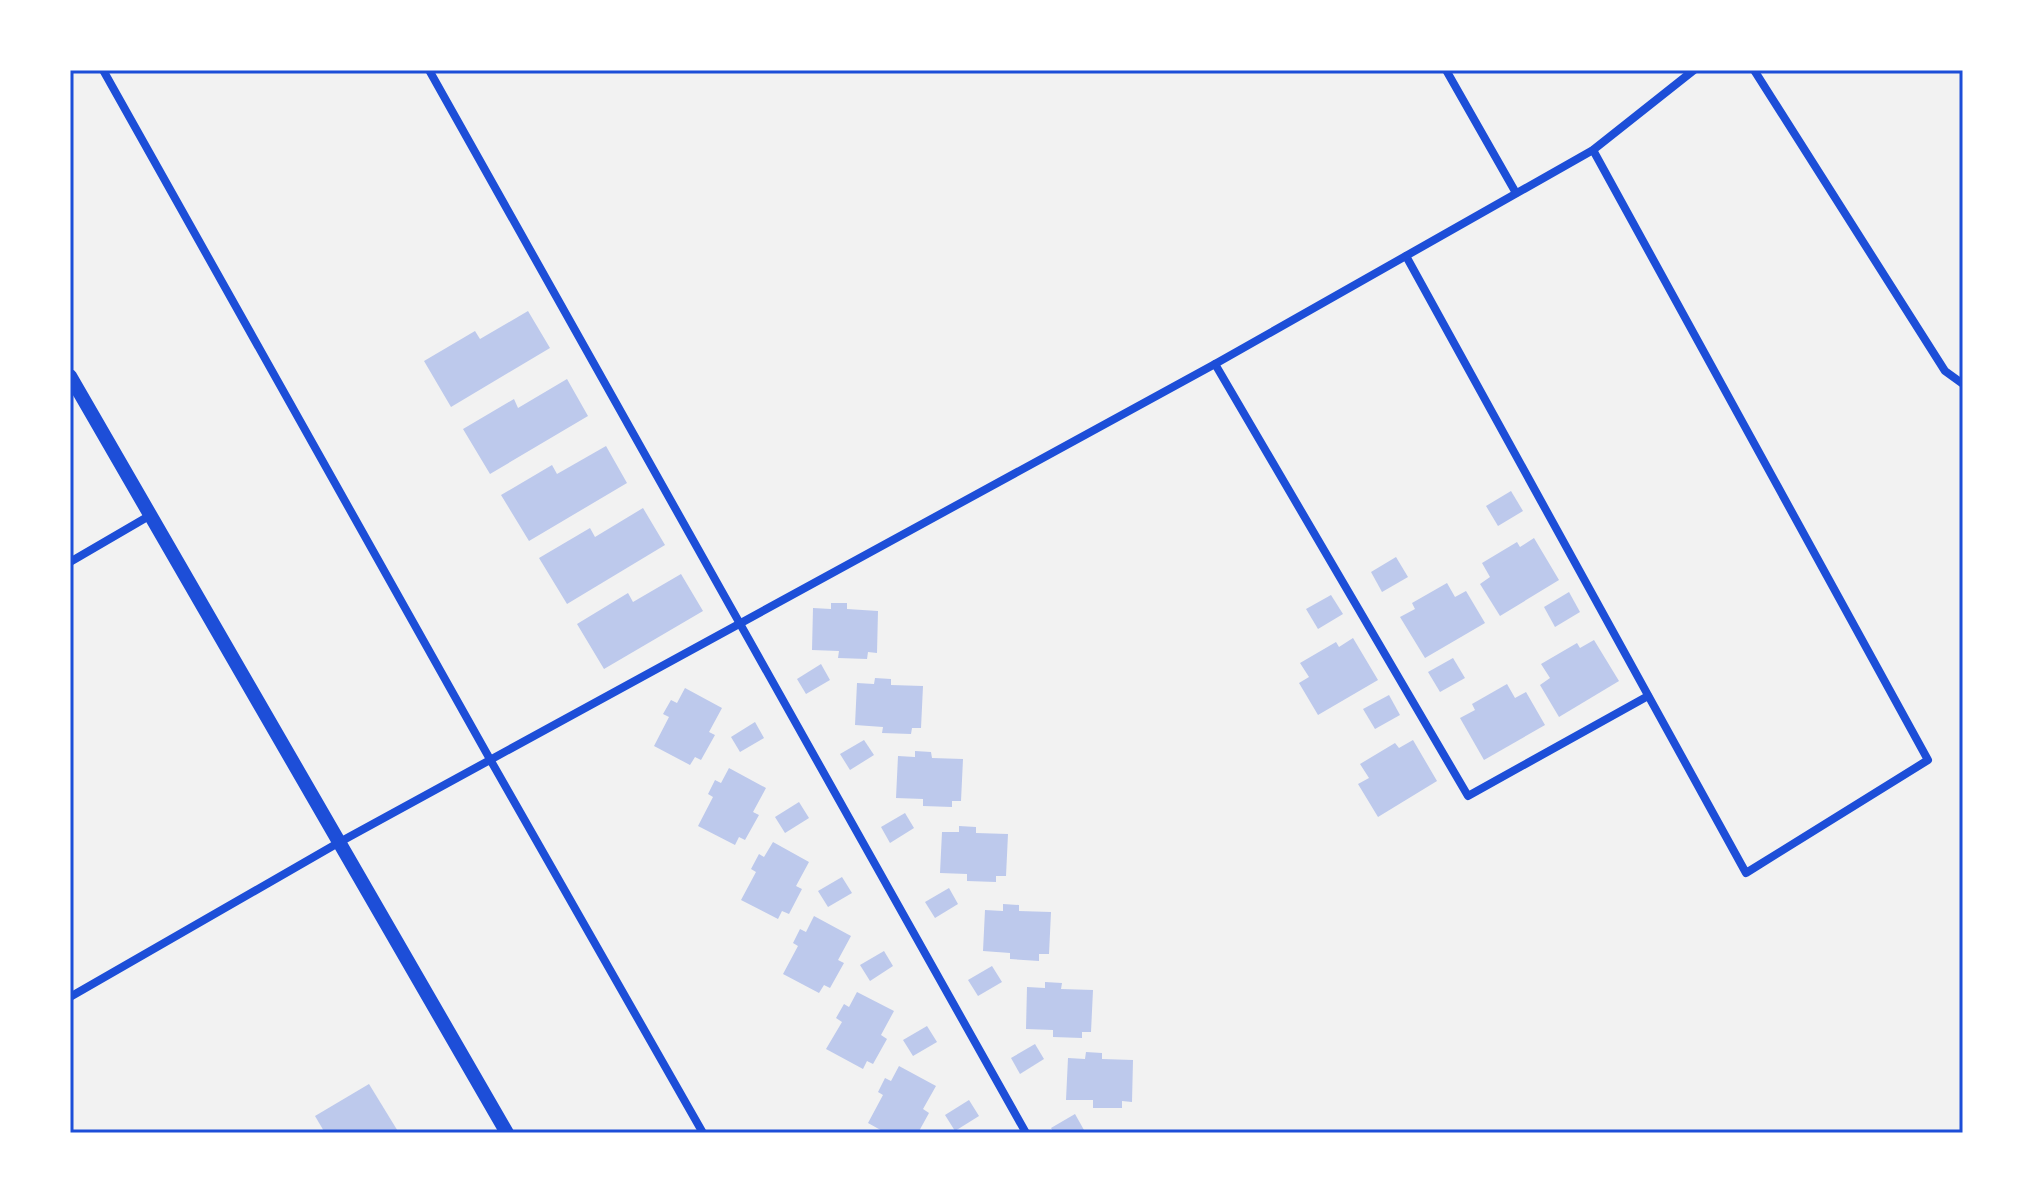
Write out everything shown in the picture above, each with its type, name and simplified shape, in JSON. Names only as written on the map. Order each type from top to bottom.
[{"type":"street","points":[[103,70],[703,1133]]},
{"type":"street","points":[[429,70],[1026,1133]]},
{"type":"street","points":[[1446,70],[1516,193]]},
{"type":"street","points":[[70,997],[338,843],[1215,364],[1593,150],[1694,70]]},
{"type":"street","points":[[1754,70],[1945,371],[1963,384]]},
{"type":"street","points":[[1406,256],[1746,873],[1928,760],[1593,150]]},
{"type":"street","points":[[1215,364],[1468,796],[1648,696]]},
{"type":"street","points":[[70,376],[507,1133]]},
{"type":"street","points":[[70,562],[149,516]]},
{"type":"building","points":[[528,311],[550,348],[451,407],[424,361],[475,331],[480,339]]},
{"type":"building","points":[[567,379],[588,416],[490,474],[463,429],[514,399],[518,408]]},
{"type":"building","points":[[606,446],[627,483],[529,541],[501,495],[552,465],[557,474]]},
{"type":"building","points":[[1511,491],[1523,511],[1498,526],[1486,506]]},
{"type":"building","points":[[643,508],[665,545],[567,604],[539,558],[590,528],[595,537]]},
{"type":"building","points":[[1534,538],[1559,580],[1500,616],[1480,584],[1490,577],[1482,563],[1517,542],[1520,547]]},
{"type":"building","points":[[1396,557],[1408,577],[1382,592],[1371,572]]},
{"type":"building","points":[[681,574],[703,611],[604,669],[577,624],[628,593],[633,602]]},
{"type":"building","points":[[1447,583],[1455,597],[1466,591],[1485,623],[1425,658],[1400,617],[1415,609],[1412,603]]},
{"type":"building","points":[[1569,592],[1580,612],[1555,627],[1544,607]]},
{"type":"building","points":[[1331,595],[1343,614],[1318,629],[1306,609]]},
{"type":"building","points":[[831,603],[847,603],[847,609],[878,611],[877,653],[868,652],[867,659],[838,658],[839,651],[812,650],[813,608],[831,609]]},
{"type":"building","points":[[1353,638],[1378,680],[1318,715],[1299,683],[1309,677],[1300,663],[1336,642],[1339,647]]},
{"type":"building","points":[[1594,640],[1619,681],[1559,717],[1540,685],[1550,678],[1541,664],[1577,643],[1580,648]]},
{"type":"building","points":[[1453,658],[1465,678],[1440,692],[1428,672]]},
{"type":"building","points":[[821,664],[830,680],[806,694],[797,679]]},
{"type":"building","points":[[875,678],[891,679],[891,685],[923,686],[921,728],[912,728],[911,734],[882,733],[883,727],[855,725],[857,683],[874,684]]},
{"type":"building","points":[[1507,684],[1515,698],[1526,692],[1545,725],[1484,760],[1460,718],[1475,710],[1472,704]]},
{"type":"building","points":[[685,688],[722,708],[709,732],[715,735],[701,760],[695,757],[690,765],[654,746],[669,717],[663,714],[671,700],[677,703]]},
{"type":"building","points":[[1389,695],[1400,715],[1375,729],[1363,709]]},
{"type":"building","points":[[755,722],[764,738],[740,752],[731,737]]},
{"type":"building","points":[[864,740],[874,755],[850,770],[840,754]]},
{"type":"building","points":[[1413,740],[1437,781],[1378,817],[1358,784],[1369,778],[1360,764],[1395,743],[1399,748]]},
{"type":"building","points":[[915,751],[931,752],[932,758],[963,759],[961,801],[952,801],[952,807],[923,806],[923,799],[896,798],[898,756],[915,757]]},
{"type":"building","points":[[729,768],[766,788],[753,812],[759,815],[745,840],[739,837],[735,845],[698,826],[713,797],[708,794],[715,780],[721,783]]},
{"type":"building","points":[[799,802],[809,818],[785,833],[775,817]]},
{"type":"building","points":[[905,813],[914,828],[890,843],[881,827]]},
{"type":"building","points":[[959,826],[976,827],[976,833],[1008,834],[1006,876],[996,876],[996,882],[967,881],[967,874],[940,873],[942,832],[959,832]]},
{"type":"building","points":[[773,842],[809,862],[796,886],[802,889],[789,914],[782,911],[778,919],[741,900],[756,872],[751,869],[759,854],[764,857]]},
{"type":"building","points":[[842,877],[852,893],[828,907],[818,891]]},
{"type":"building","points":[[949,888],[958,904],[935,918],[925,902]]},
{"type":"building","points":[[1003,904],[1019,905],[1019,911],[1051,912],[1049,954],[1039,954],[1039,961],[1010,959],[1010,953],[983,951],[985,910],[1003,911]]},
{"type":"building","points":[[814,916],[851,936],[838,960],[844,963],[830,988],[824,985],[819,993],[783,974],[798,946],[793,943],[800,929],[806,932]]},
{"type":"building","points":[[884,951],[893,966],[870,981],[860,965]]},
{"type":"building","points":[[992,966],[1002,982],[978,996],[968,980]]},
{"type":"building","points":[[1045,982],[1062,983],[1061,989],[1093,990],[1091,1032],[1082,1032],[1082,1038],[1053,1037],[1053,1030],[1026,1029],[1027,987],[1045,988]]},
{"type":"building","points":[[857,992],[894,1011],[881,1035],[887,1039],[873,1064],[867,1061],[863,1069],[826,1049],[842,1022],[836,1018],[844,1004],[849,1007]]},
{"type":"building","points":[[927,1026],[937,1042],[913,1056],[903,1040]]},
{"type":"building","points":[[1035,1044],[1044,1059],[1020,1074],[1011,1058]]},
{"type":"building","points":[[1086,1052],[1102,1053],[1102,1059],[1133,1060],[1132,1102],[1122,1101],[1122,1108],[1093,1108],[1093,1100],[1066,1100],[1068,1058],[1085,1059]]},
{"type":"building","points":[[899,1066],[936,1086],[923,1109],[929,1113],[918,1133],[886,1133],[868,1123],[883,1095],[878,1092],[885,1078],[891,1081]]},
{"type":"building","points":[[369,1084],[399,1133],[325,1133],[315,1116]]},
{"type":"building","points":[[969,1100],[979,1116],[955,1131],[945,1115]]},
{"type":"building","points":[[1075,1114],[1084,1130],[1079,1133],[1054,1133],[1051,1128]]}]
